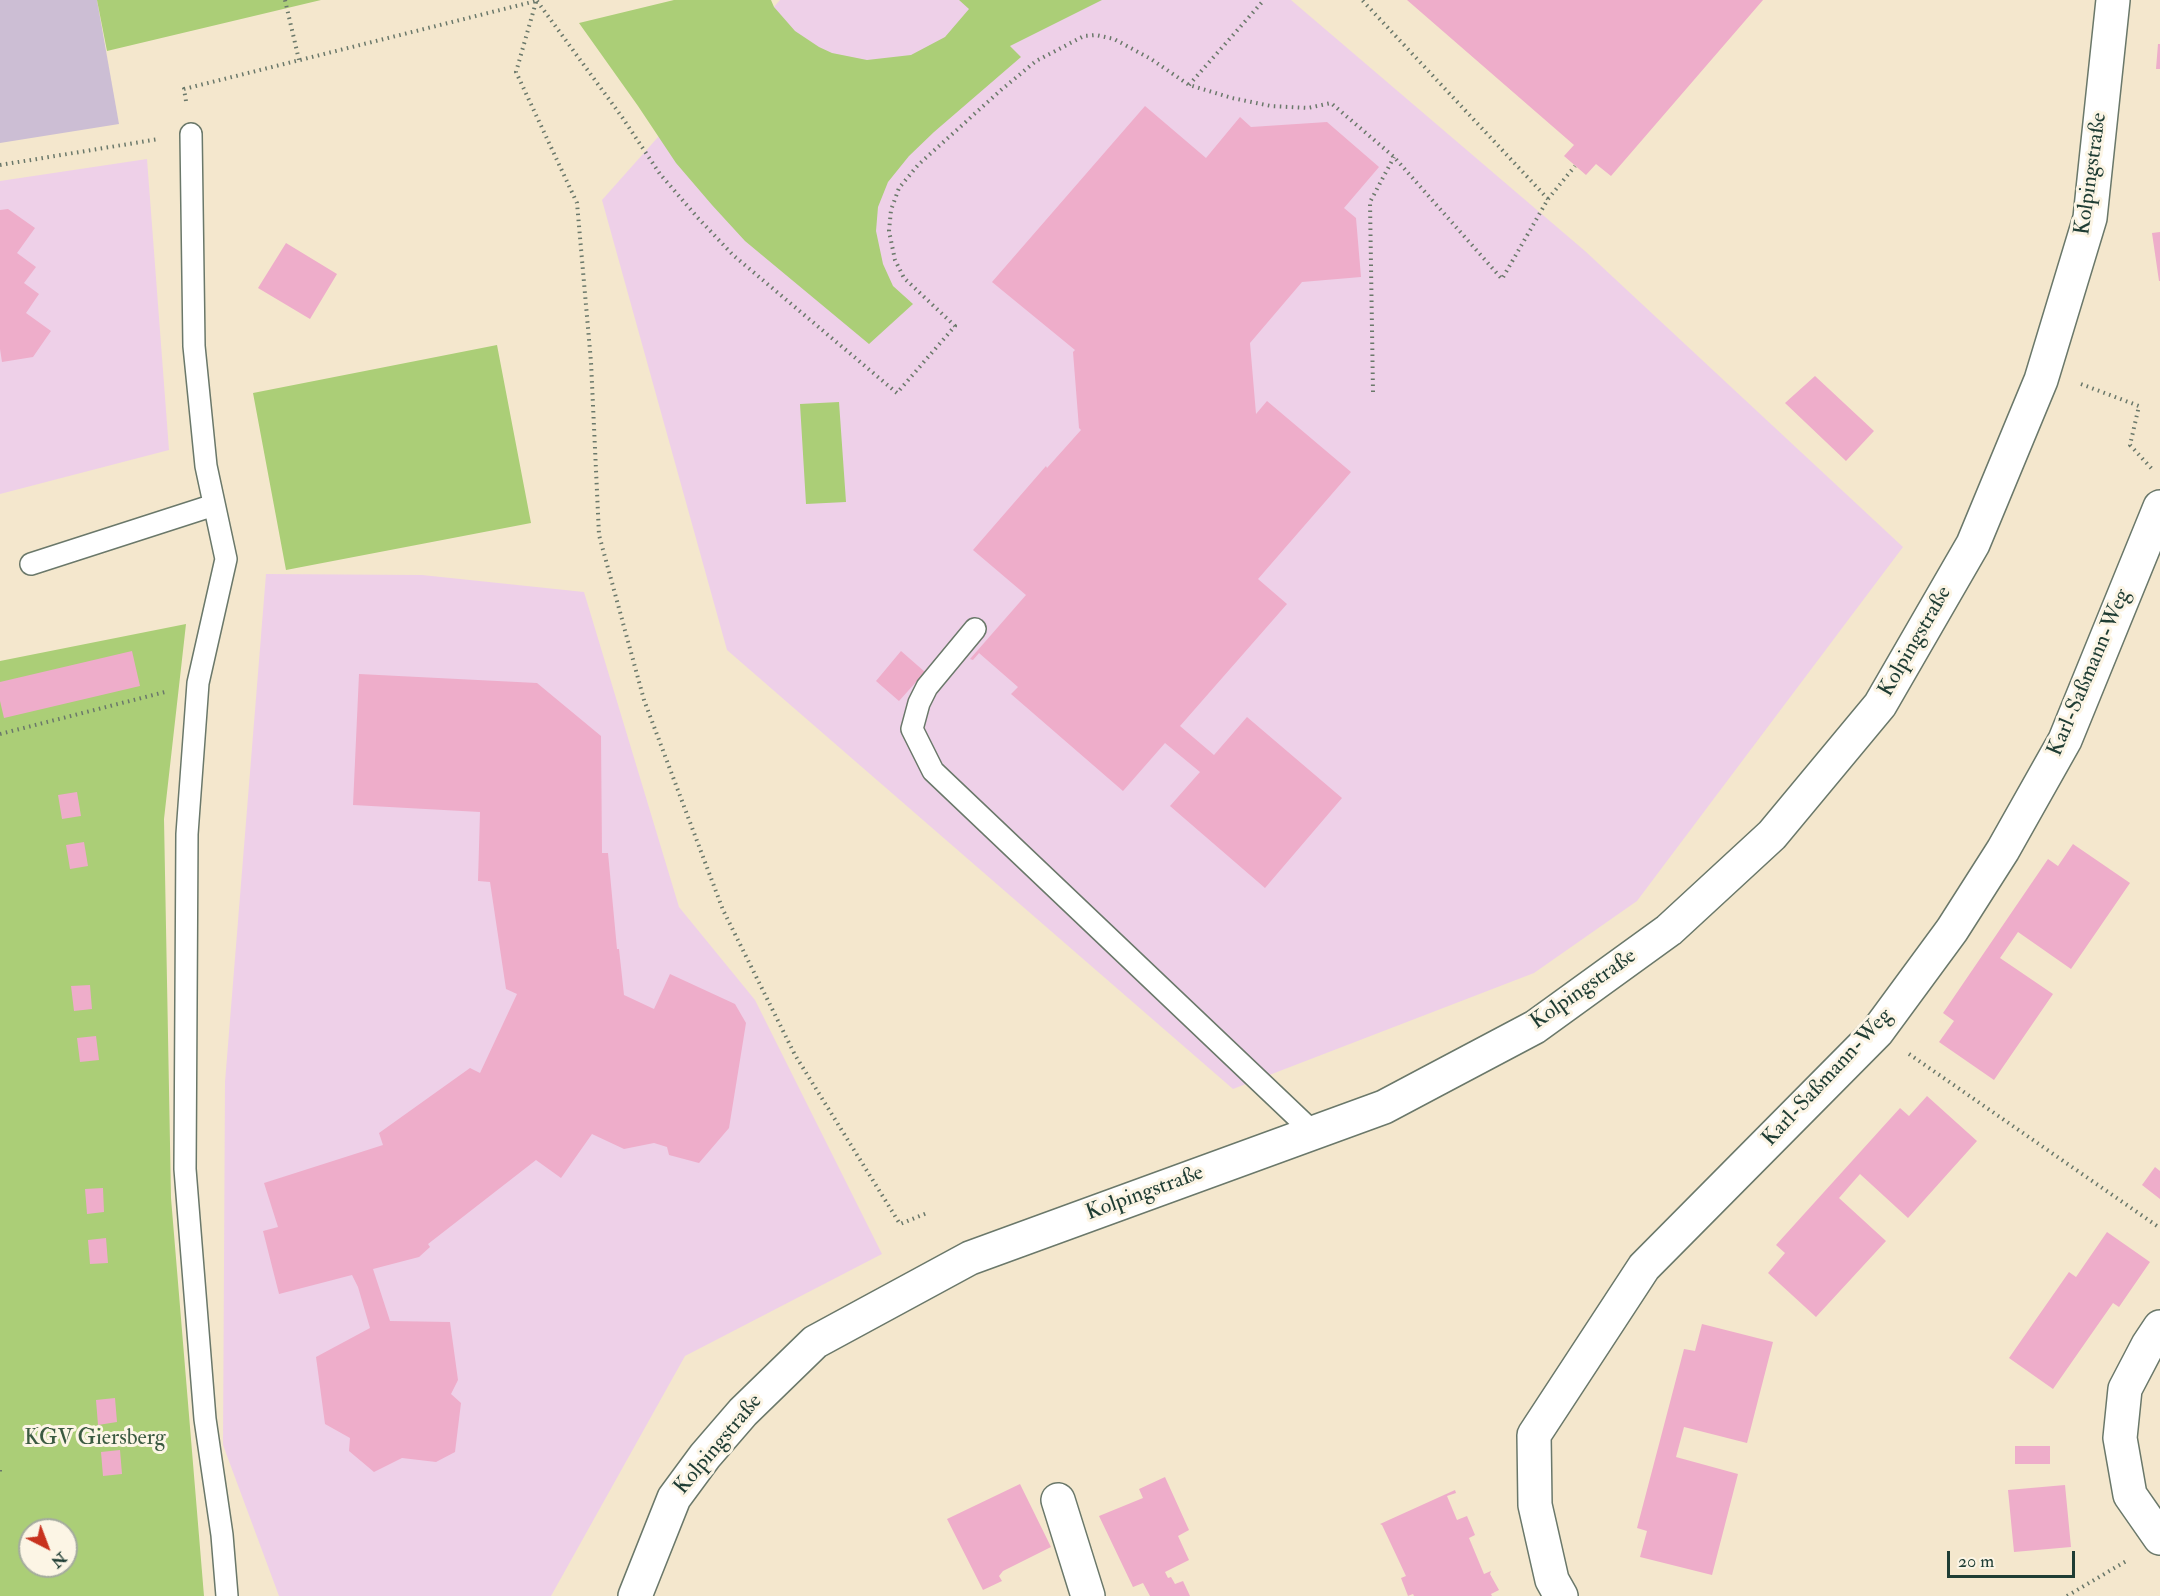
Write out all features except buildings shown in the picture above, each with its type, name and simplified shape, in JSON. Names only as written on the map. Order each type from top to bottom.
[{"type":"street","name":"Kolpingstraße","points":[[635,1596],[674,1498],[705,1456],[743,1412],[814,1342],[970,1258],[1384,1107],[1535,1027],[1669,930],[1772,835],[1880,705],[1973,544],[2044,371],[2090,218],[2113,0]]},
{"type":"street","name":"Karl-Saßmann-Weg","points":[[1562,1596],[1552,1580],[1535,1505],[1534,1436],[1644,1267],[1877,1032],[1958,920],[2003,850],[2066,740],[2160,507]]},
{"type":"street","points":[[2148,1547],[2130,1495],[2120,1438],[2125,1389],[2160,1327]]},
{"type":"street","points":[[1058,1500],[1088,1596]]},
{"type":"lane","points":[[191,134],[194,346],[206,466],[226,559],[198,683],[187,834],[185,1169],[205,1419],[222,1535],[227,1596]]},
{"type":"lane","points":[[31,564],[214,505]]},
{"type":"lane","points":[[975,630],[927,687],[919,703],[912,729],[933,771],[1314,1133]]},
{"type":"path","points":[[285,0],[299,60]]},
{"type":"path","points":[[0,165],[191,134],[184,89],[538,0]]},
{"type":"path","points":[[538,0],[660,174],[698,218],[733,255],[897,393],[955,326],[904,278],[895,260],[889,231],[891,210],[899,188],[918,165],[1036,61],[1084,36],[1096,35],[1114,39],[1189,85],[1232,99],[1271,106],[1308,108],[1331,103],[1394,157],[1502,279],[1548,199],[1575,166]]},
{"type":"path","points":[[538,0],[516,72],[577,203],[591,362],[599,535],[644,700],[723,910],[795,1055],[900,1224],[927,1214]]},
{"type":"path","points":[[1189,85],[1264,0]]},
{"type":"path","points":[[1362,0],[1548,199]]},
{"type":"path","points":[[1373,392],[1370,202],[1394,157]]},
{"type":"path","points":[[2044,371],[2139,406],[2130,445],[2160,477]]},
{"type":"path","points":[[0,734],[198,683]]},
{"type":"path","points":[[1877,1032],[2160,1228]]},
{"type":"path","points":[[0,1470],[0,1476]]},
{"type":"path","points":[[2067,1596],[2148,1547]]},
{"type":"shaded area","points":[[0,0],[97,0],[119,124],[0,143]]},
{"type":"shaded area","points":[[780,0],[1291,0],[1585,251],[1903,547],[1637,901],[1534,973],[1233,1089],[727,650],[602,200]]},
{"type":"shaded area","points":[[147,159],[169,450],[0,494],[0,181]]},
{"type":"shaded area","points":[[266,574],[422,575],[584,592],[679,907],[755,1000],[882,1254],[685,1356],[551,1596],[279,1596],[223,1445],[225,1082]]},
{"type":"green space","points":[[97,0],[321,0],[107,51]]},
{"type":"green space","points":[[674,0],[771,0],[774,7],[795,31],[819,47],[832,53],[867,60],[911,55],[945,37],[969,9],[959,0],[1102,0],[1010,46],[1021,57],[934,132],[909,156],[888,182],[878,207],[876,231],[883,264],[893,286],[913,304],[869,344],[745,241],[712,205],[676,163],[579,23]]},
{"type":"green space","points":[[497,345],[531,523],[286,570],[253,393]]},
{"type":"green space","points":[[839,402],[846,502],[806,504],[800,404]]},
{"type":"green space","name":"KGV Giersberg","points":[[186,624],[164,819],[171,1198],[204,1596],[0,1596],[0,661]]}]
